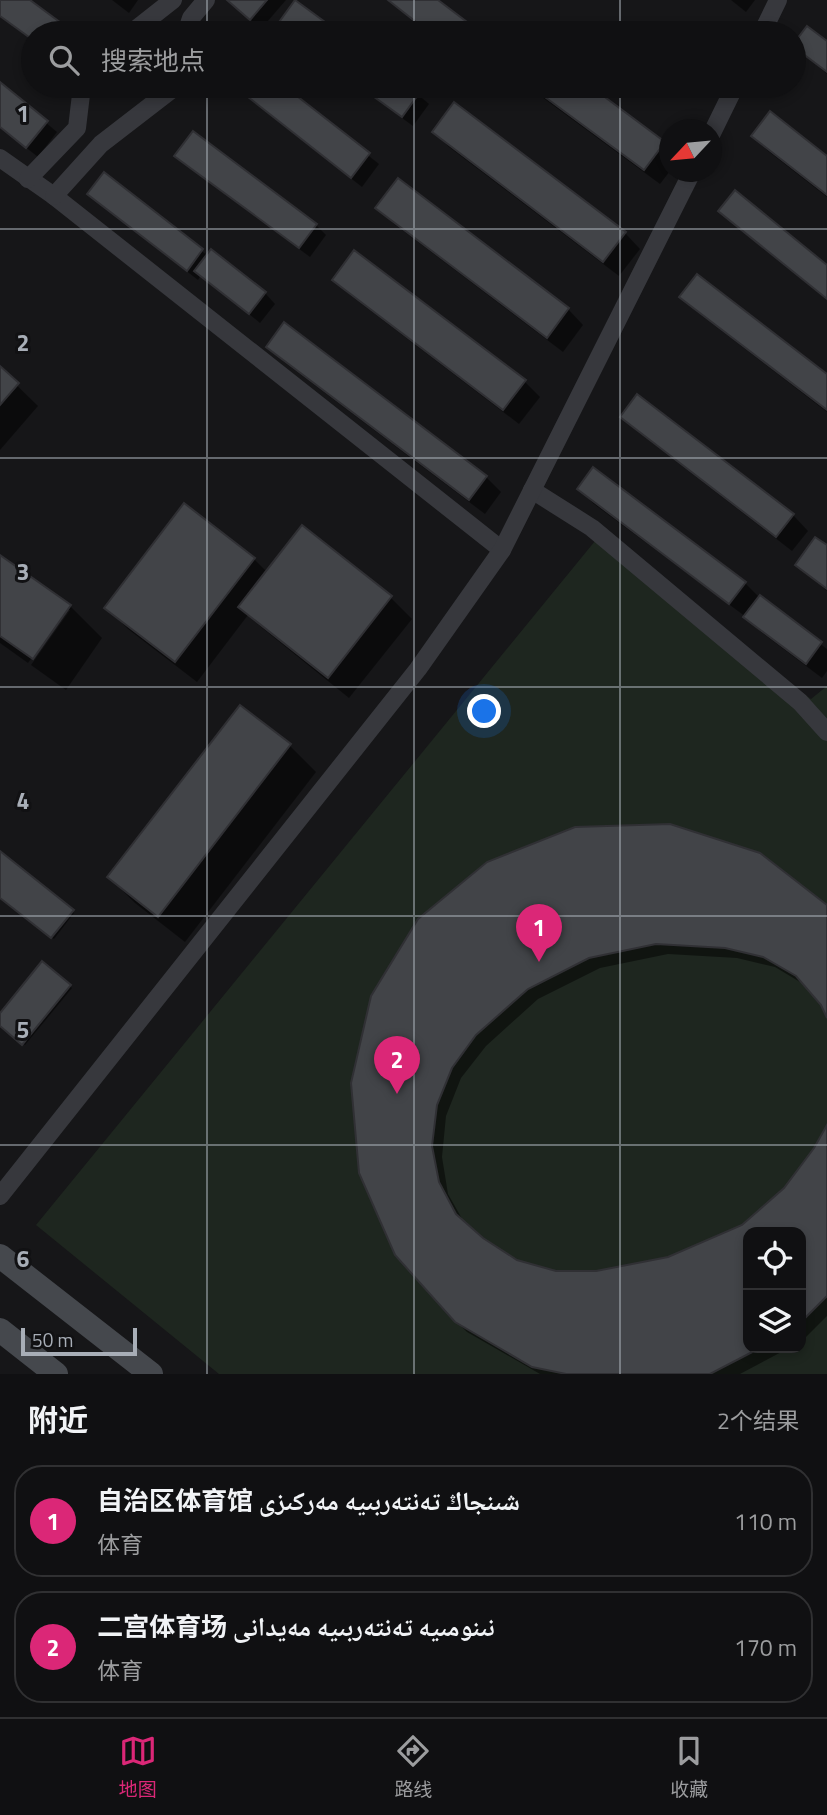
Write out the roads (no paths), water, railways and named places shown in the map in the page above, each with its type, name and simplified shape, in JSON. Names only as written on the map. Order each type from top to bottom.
[{"type":"main road","points":[[0,1256],[151,1374]]},
{"type":"main road","points":[[0,1331],[56,1374]]},
{"type":"street","points":[[146,21],[173,0]]},
{"type":"street","points":[[190,21],[206,0]]},
{"type":"street","points":[[768,21],[778,0]]},
{"type":"street","points":[[28,179],[77,128],[81,98]]},
{"type":"street","points":[[54,196],[101,144],[161,98]]},
{"type":"street","points":[[719,119],[729,98]]},
{"type":"street","points":[[0,158],[54,196],[502,550]]},
{"type":"street","points":[[0,1196],[418,669],[502,550],[687,182]]},
{"type":"street","points":[[532,490],[603,536],[800,702],[827,732]]},
{"type":"place","name":"自治区体育馆 شىنجاڭ تەنتەربىيە مەركىزى","points":[[539,962]]},
{"type":"place","name":"二宫体育场 نىنومىيە تەنتەربىيە مەيدانى","points":[[397,1094]]}]
